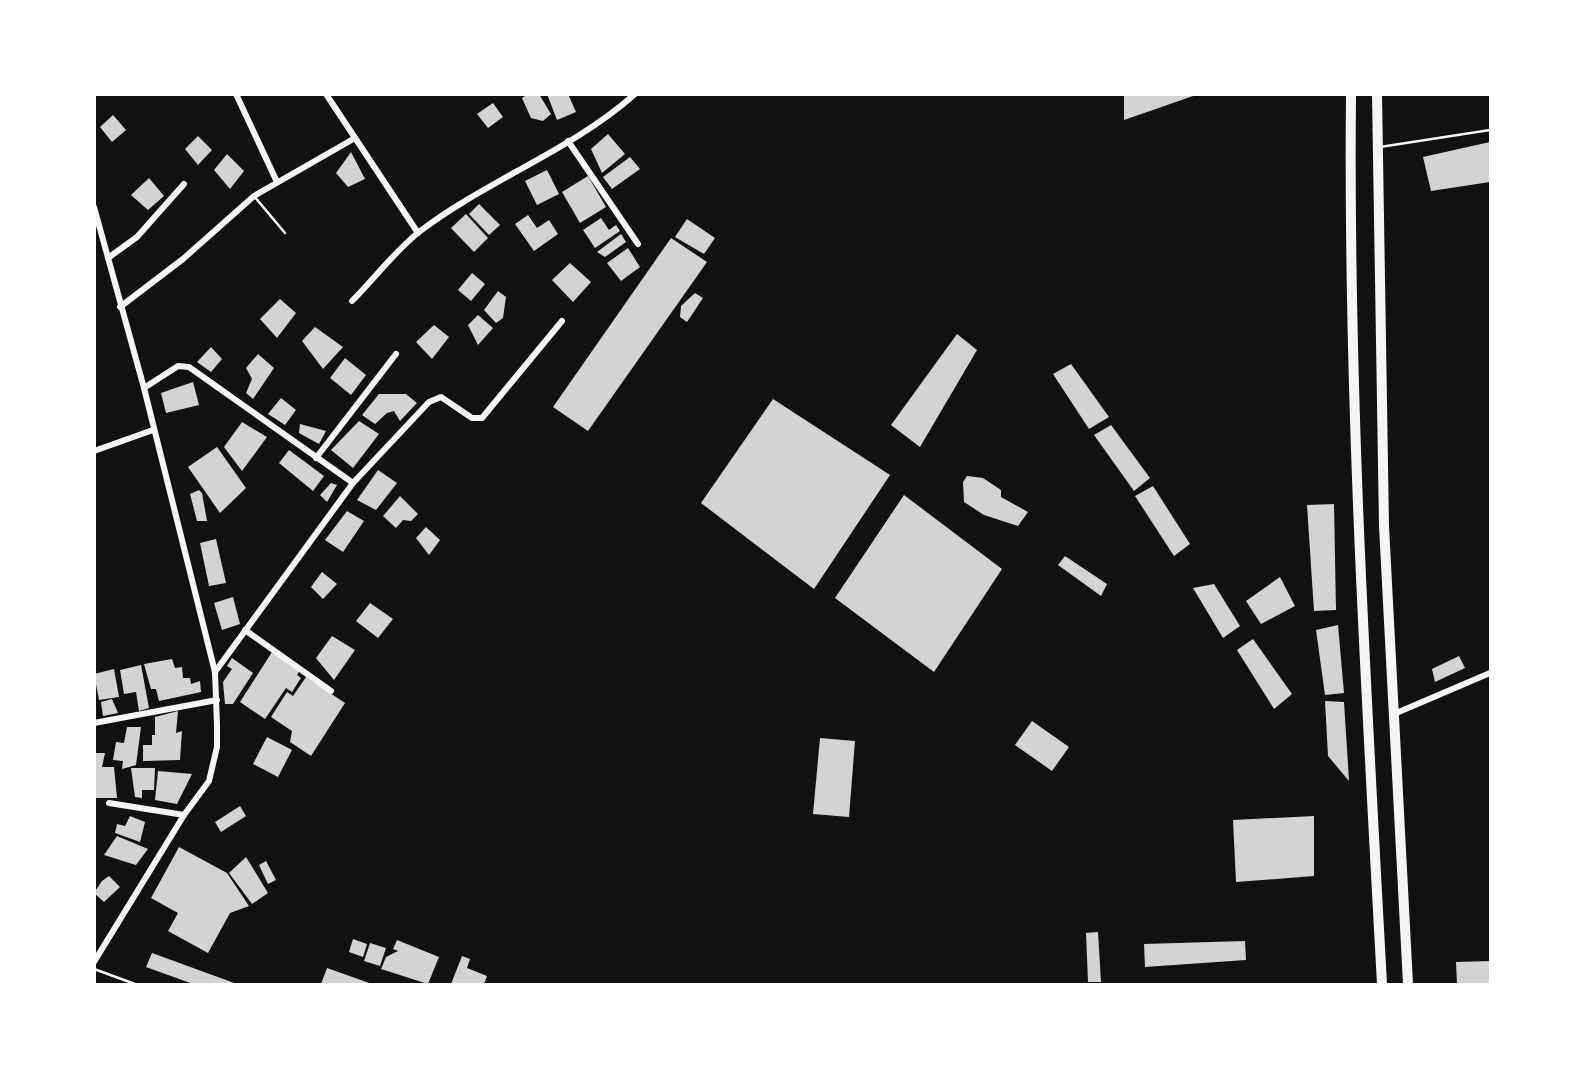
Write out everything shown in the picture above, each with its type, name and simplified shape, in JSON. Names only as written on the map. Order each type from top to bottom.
[{"type":"highway","points":[[1351,94],[1358,527],[1382,985]]},
{"type":"highway","points":[[1377,94],[1384,526],[1408,985]]},
{"type":"street","points":[[236,94],[277,182]]},
{"type":"street","points":[[326,94],[418,233]]},
{"type":"street","points":[[352,301],[418,233],[496,182],[617,111],[635,94]]},
{"type":"street","points":[[120,307],[183,259],[254,196],[355,138]]},
{"type":"street","points":[[568,141],[638,244]]},
{"type":"street","points":[[108,258],[137,237],[184,184]]},
{"type":"street","points":[[94,207],[145,388],[153,430],[215,672],[217,700],[217,747],[209,781],[184,815],[94,962]]},
{"type":"street","points":[[215,672],[353,483],[433,399],[444,398],[472,418],[482,418],[562,321]]},
{"type":"street","points":[[316,457],[396,354]]},
{"type":"street","points":[[145,388],[178,366],[189,367],[353,483]]},
{"type":"street","points":[[94,451],[153,430]]},
{"type":"street","points":[[245,630],[331,691]]},
{"type":"street","points":[[1392,715],[1490,673]]},
{"type":"street","points":[[94,723],[217,700]]},
{"type":"street","points":[[109,803],[184,815]]},
{"type":"lane","points":[[1377,148],[1490,130]]},
{"type":"lane","points":[[254,196],[285,233]]},
{"type":"lane","points":[[94,970],[135,985]]},
{"type":"building","points":[[528,94],[539,94],[551,114],[543,121],[531,118],[522,98]]},
{"type":"building","points":[[547,94],[568,94],[576,112],[557,120]]},
{"type":"building","points":[[1124,94],[1196,94],[1196,95],[1124,120]]},
{"type":"building","points":[[493,103],[503,117],[488,128],[477,114]]},
{"type":"building","points":[[113,115],[126,130],[112,142],[100,127]]},
{"type":"building","points":[[608,134],[625,154],[602,173],[591,149]]},
{"type":"building","points":[[198,136],[212,150],[198,165],[185,149]]},
{"type":"building","points":[[1490,142],[1490,182],[1431,191],[1423,157]]},
{"type":"building","points":[[351,152],[365,179],[348,187],[336,173]]},
{"type":"building","points":[[227,154],[244,171],[230,189],[214,170]]},
{"type":"building","points":[[630,157],[640,169],[612,189],[603,177]]},
{"type":"building","points":[[547,170],[559,194],[537,205],[525,181]]},
{"type":"building","points":[[588,176],[606,207],[580,223],[562,192]]},
{"type":"building","points":[[149,178],[164,196],[148,210],[131,195]]},
{"type":"building","points":[[479,204],[500,225],[489,235],[469,214]]},
{"type":"building","points":[[466,214],[488,238],[474,252],[451,228]]},
{"type":"building","points":[[528,215],[537,228],[549,220],[558,234],[534,251],[515,224]]},
{"type":"building","points":[[601,218],[609,230],[616,225],[620,231],[595,248],[583,230]]},
{"type":"building","points":[[687,219],[715,238],[704,254],[675,237]]},
{"type":"building","points":[[621,234],[626,242],[605,257],[597,252]]},
{"type":"building","points":[[671,238],[707,262],[588,431],[553,407]]},
{"type":"building","points":[[628,248],[640,267],[621,281],[607,263]]},
{"type":"building","points":[[570,263],[591,282],[573,302],[552,280]]},
{"type":"building","points":[[472,273],[485,284],[471,301],[458,290]]},
{"type":"building","points":[[498,291],[506,297],[503,318],[496,323],[484,310]]},
{"type":"building","points":[[695,293],[703,298],[687,322],[680,317],[681,306]]},
{"type":"building","points":[[280,299],[296,313],[277,338],[260,319]]},
{"type":"building","points":[[478,315],[493,328],[478,345],[468,325]]},
{"type":"building","points":[[434,325],[449,337],[432,359],[416,342]]},
{"type":"building","points":[[315,327],[343,347],[323,369],[302,341]]},
{"type":"building","points":[[957,334],[977,350],[920,447],[891,425]]},
{"type":"building","points":[[211,347],[222,359],[211,372],[197,362]]},
{"type":"building","points":[[258,354],[274,368],[253,399],[246,393],[252,379],[246,368]]},
{"type":"building","points":[[345,358],[366,375],[351,395],[330,378]]},
{"type":"building","points":[[1071,364],[1109,417],[1089,429],[1053,374]]},
{"type":"building","points":[[193,382],[199,405],[166,413],[161,393]]},
{"type":"building","points":[[379,394],[406,394],[417,403],[400,421],[394,411],[387,413],[375,424],[362,415]]},
{"type":"building","points":[[281,398],[296,410],[285,425],[268,414]]},
{"type":"building","points":[[773,399],[890,475],[814,589],[701,503]]},
{"type":"building","points":[[359,421],[379,434],[353,468],[331,450]]},
{"type":"building","points":[[242,422],[267,437],[242,471],[224,447]]},
{"type":"building","points":[[300,424],[326,431],[319,444],[299,433]]},
{"type":"building","points":[[1111,425],[1150,478],[1134,491],[1094,435]]},
{"type":"building","points":[[217,447],[246,488],[220,513],[188,467]]},
{"type":"building","points":[[289,450],[324,476],[313,491],[279,463]]},
{"type":"building","points":[[378,470],[397,483],[376,510],[357,500]]},
{"type":"building","points":[[967,476],[983,478],[1001,490],[1001,497],[1028,512],[1018,526],[984,515],[964,502],[963,482]]},
{"type":"building","points":[[331,483],[337,485],[327,502],[320,495]]},
{"type":"building","points":[[1153,486],[1190,544],[1174,556],[1135,496]]},
{"type":"building","points":[[199,490],[202,493],[207,521],[197,521],[190,494]]},
{"type":"building","points":[[904,495],[1002,569],[934,672],[835,598]]},
{"type":"building","points":[[400,496],[418,514],[411,521],[403,520],[396,528],[383,516]]},
{"type":"building","points":[[1334,504],[1336,610],[1314,611],[1307,505]]},
{"type":"building","points":[[347,511],[364,521],[343,552],[325,540]]},
{"type":"building","points":[[426,527],[440,540],[429,555],[416,538]]},
{"type":"building","points":[[216,539],[226,583],[209,586],[200,543]]},
{"type":"building","points":[[1065,556],[1107,584],[1101,596],[1058,565]]},
{"type":"building","points":[[322,572],[337,584],[323,599],[311,587]]},
{"type":"building","points":[[1280,577],[1295,606],[1261,624],[1246,601]]},
{"type":"building","points":[[1214,584],[1240,626],[1223,638],[1193,588]]},
{"type":"building","points":[[233,597],[240,624],[222,630],[214,603]]},
{"type":"building","points":[[370,603],[393,619],[378,638],[356,621]]},
{"type":"building","points":[[1338,625],[1344,693],[1325,695],[1316,630]]},
{"type":"building","points":[[332,636],[355,650],[334,680],[316,658]]},
{"type":"building","points":[[1253,639],[1292,694],[1274,709],[1237,650]]},
{"type":"building","points":[[272,652],[300,670],[297,675],[301,678],[292,692],[286,688],[265,719],[240,702]]},
{"type":"building","points":[[1459,656],[1465,668],[1435,682],[1432,669]]},
{"type":"building","points":[[232,658],[253,673],[233,704],[225,704],[223,682],[232,669],[227,666]]},
{"type":"building","points":[[172,659],[175,668],[182,667],[183,678],[190,678],[191,684],[200,681],[201,692],[159,701],[156,689],[151,689],[144,664]]},
{"type":"building","points":[[141,665],[149,708],[139,711],[136,692],[124,694],[120,670]]},
{"type":"building","points":[[114,669],[119,697],[99,700],[94,674]]},
{"type":"building","points":[[306,677],[345,703],[311,756],[290,742],[292,731],[271,717],[287,692],[293,696]]},
{"type":"building","points":[[112,699],[118,713],[103,716],[101,702]]},
{"type":"building","points":[[1325,701],[1344,702],[1349,781],[1328,756]]},
{"type":"building","points":[[178,711],[176,733],[182,731],[180,760],[143,761],[143,745],[152,745],[152,735],[155,735],[155,717]]},
{"type":"building","points":[[1032,721],[1069,747],[1052,771],[1015,745]]},
{"type":"building","points":[[127,727],[141,727],[136,765],[122,769],[123,761],[113,760],[116,742],[124,743]]},
{"type":"building","points":[[267,737],[292,750],[278,777],[253,764]]},
{"type":"building","points":[[820,738],[855,741],[849,817],[813,814]]},
{"type":"building","points":[[94,753],[105,753],[102,767],[114,767],[117,798],[94,798]]},
{"type":"building","points":[[131,768],[155,768],[154,790],[142,790],[142,798],[135,797]]},
{"type":"building","points":[[158,771],[192,774],[177,804],[155,800]]},
{"type":"building","points":[[240,806],[246,816],[221,832],[215,822]]},
{"type":"building","points":[[130,816],[145,822],[140,842],[115,833],[117,824],[125,826]]},
{"type":"building","points":[[1314,816],[1314,876],[1236,882],[1233,820]]},
{"type":"building","points":[[117,836],[148,849],[136,865],[104,855]]},
{"type":"building","points":[[179,847],[227,873],[249,906],[230,913],[208,953],[168,931],[178,913],[151,898]]},
{"type":"building","points":[[246,857],[268,893],[252,904],[229,873]]},
{"type":"building","points":[[266,861],[276,880],[268,884],[259,865]]},
{"type":"building","points":[[109,876],[120,887],[104,902],[94,893]]},
{"type":"building","points":[[1098,932],[1101,982],[1088,982],[1086,933]]},
{"type":"building","points":[[353,939],[367,944],[363,957],[349,952]]},
{"type":"building","points":[[397,940],[439,957],[428,984],[381,969],[386,957],[398,951],[393,949]]},
{"type":"building","points":[[1245,941],[1246,960],[1145,967],[1144,944]]},
{"type":"building","points":[[370,943],[386,948],[380,966],[364,961]]},
{"type":"building","points":[[152,953],[237,984],[193,984],[146,967]]},
{"type":"building","points":[[462,956],[470,959],[467,968],[487,976],[484,984],[451,984]]},
{"type":"building","points":[[1490,961],[1490,984],[1457,984],[1456,962]]},
{"type":"building","points":[[327,968],[372,984],[321,984]]}]
